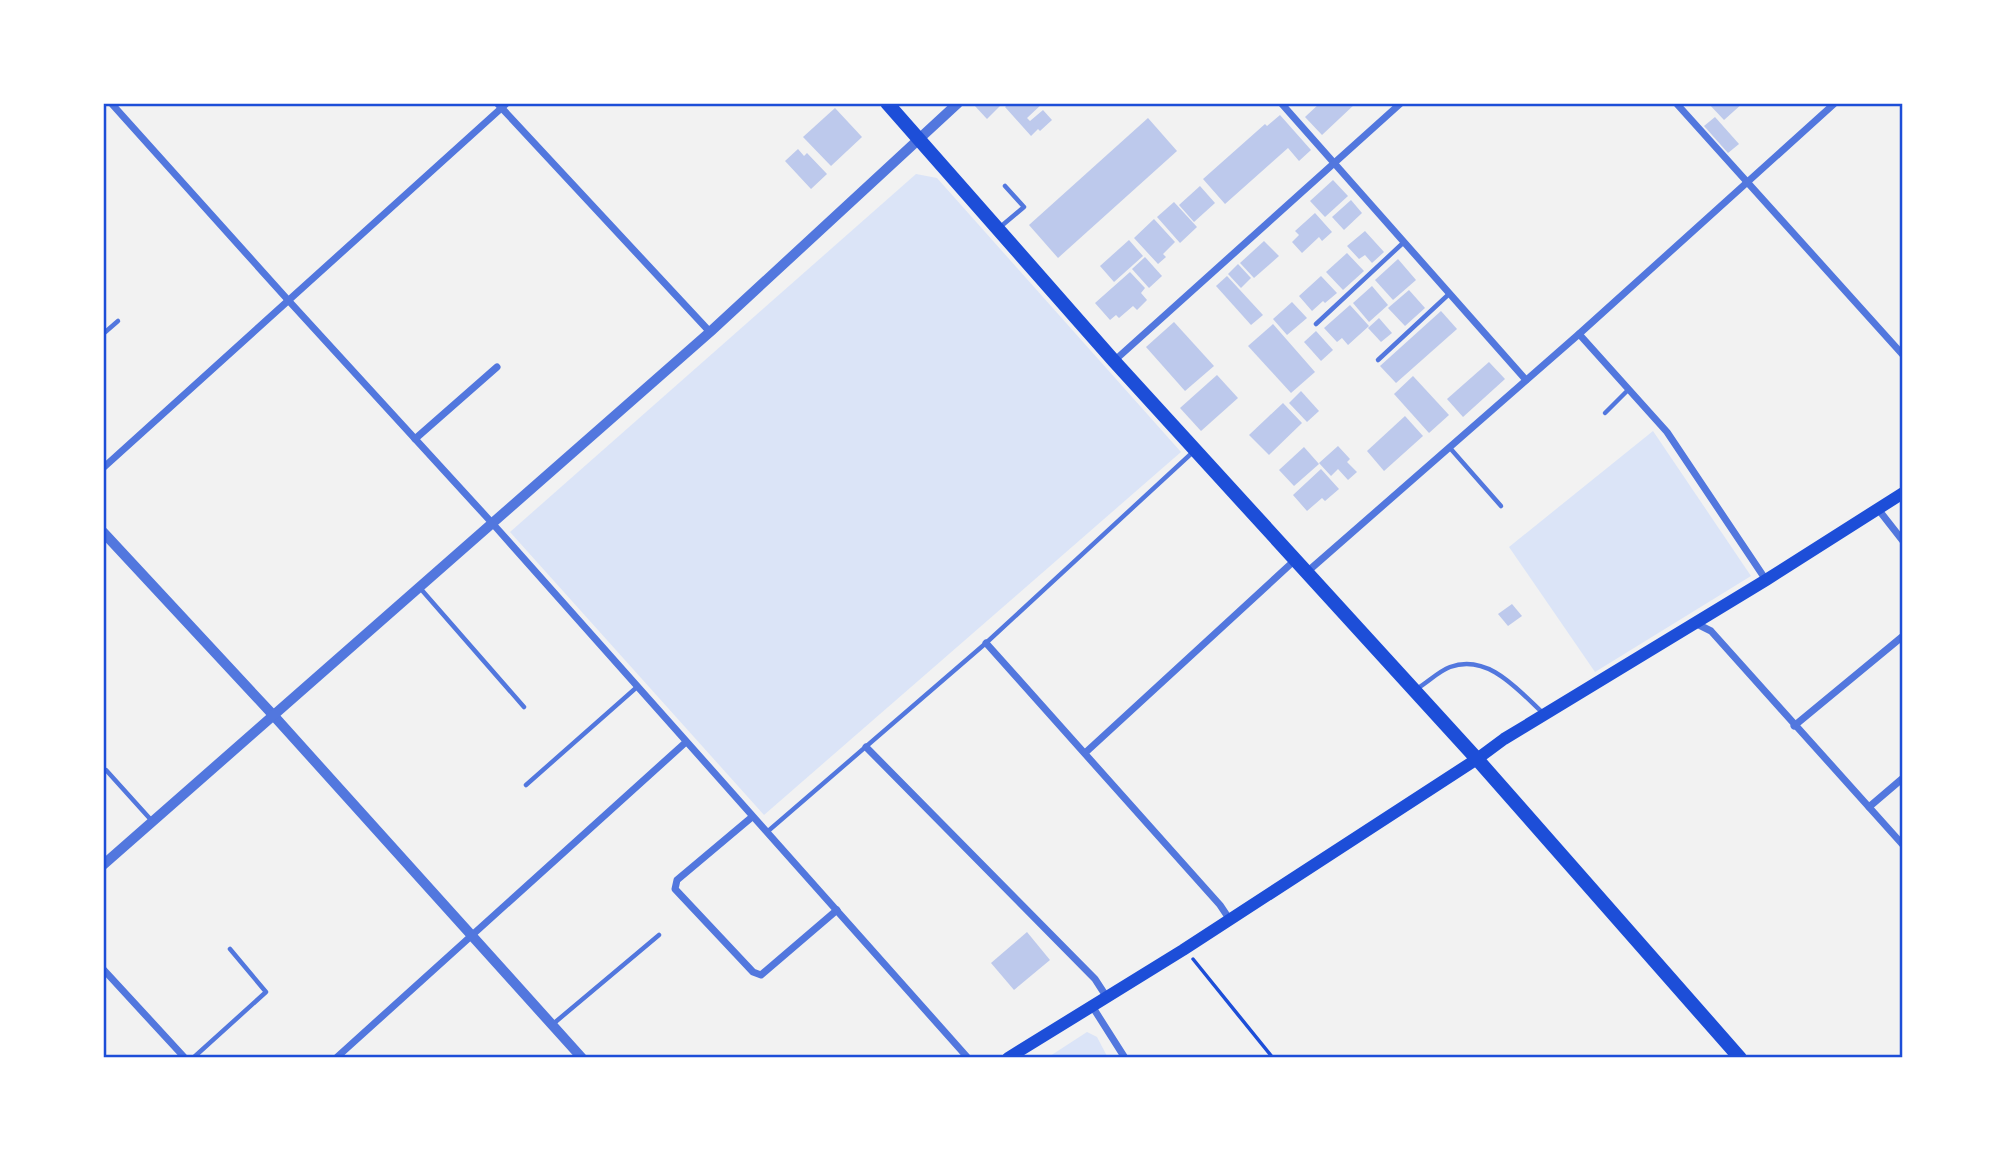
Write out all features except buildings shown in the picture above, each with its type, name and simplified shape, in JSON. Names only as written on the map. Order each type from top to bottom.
[{"type":"main road","points":[[887,103],[1114,361],[1477,759],[1740,1058]]},
{"type":"main road","points":[[1008,1058],[1230,920],[1504,739],[1766,580],[1903,493]]},
{"type":"street","points":[[111,103],[493,524],[968,1058]]},
{"type":"street","points":[[103,865],[709,332],[958,103]]},
{"type":"street","points":[[1281,103],[1525,380]]},
{"type":"street","points":[[1114,361],[1401,103]]},
{"type":"street","points":[[1676,103],[1903,355]]},
{"type":"street","points":[[1306,573],[1579,334],[1835,103]]},
{"type":"street","points":[[103,468],[502,105],[709,332]]},
{"type":"street","points":[[1579,334],[1667,432],[1766,580]]},
{"type":"street","points":[[415,439],[497,367]]},
{"type":"street","points":[[1878,509],[1903,541]]},
{"type":"street","points":[[103,532],[274,716],[582,1058]]},
{"type":"street","points":[[1085,753],[1295,561]]},
{"type":"street","points":[[1695,623],[1711,631],[1903,845]]},
{"type":"street","points":[[1794,726],[1903,636]]},
{"type":"street","points":[[986,643],[1220,905],[1230,920]]},
{"type":"street","points":[[336,1058],[686,743]]},
{"type":"street","points":[[866,747],[1094,979],[1106,996]]},
{"type":"street","points":[[1869,807],[1903,778]]},
{"type":"street","points":[[752,817],[677,880],[675,889],[753,972],[761,975],[837,910]]},
{"type":"street","points":[[103,969],[185,1058]]},
{"type":"street","points":[[1091,1006],[1125,1058]]},
{"type":"lane","points":[[998,229],[1024,207],[1005,186]]},
{"type":"lane","points":[[1316,324],[1404,242]]},
{"type":"lane","points":[[1378,360],[1449,293]]},
{"type":"lane","points":[[103,334],[118,321]]},
{"type":"lane","points":[[1605,413],[1629,389]]},
{"type":"lane","points":[[1449,447],[1501,506]]},
{"type":"lane","points":[[767,832],[986,643],[1196,449]]},
{"type":"lane","points":[[419,587],[524,707]]},
{"type":"lane","points":[[1415,691],[1450,667],[1473,664],[1492,669],[1545,714]]},
{"type":"lane","points":[[526,785],[637,687]]},
{"type":"lane","points":[[103,772],[106,770],[153,822]]},
{"type":"lane","points":[[552,1025],[659,935]]},
{"type":"lane","points":[[193,1058],[266,992],[230,949]]},
{"type":"path","points":[[1192,958],[1273,1058]]},
{"type":"shaded area","points":[[916,174],[937,178],[1181,452],[764,815],[510,532]]},
{"type":"shaded area","points":[[1653,431],[1751,576],[1595,672],[1509,547]]},
{"type":"shaded area","points":[[1087,1032],[1097,1037],[1108,1058],[1047,1058]]}]
